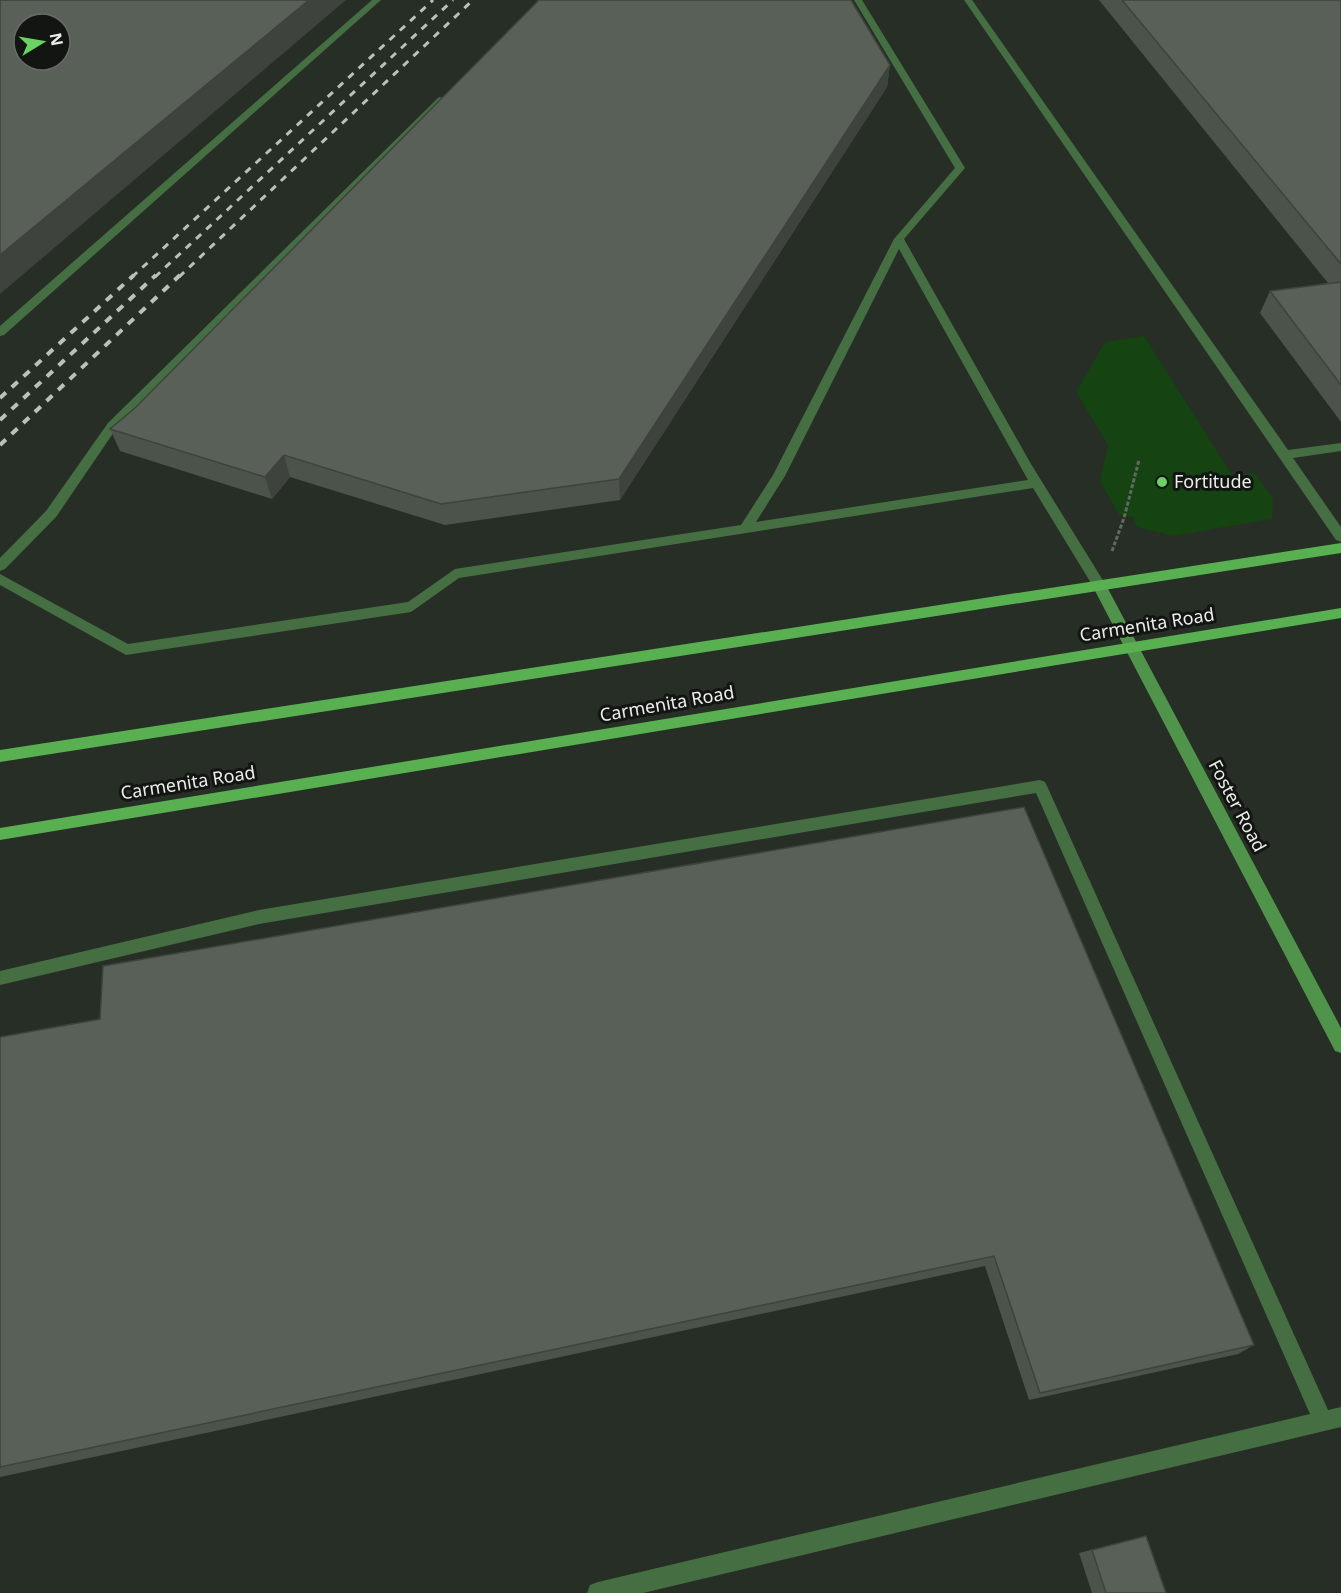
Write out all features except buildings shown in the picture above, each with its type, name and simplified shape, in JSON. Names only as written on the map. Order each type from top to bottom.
[{"type":"main road","points":[[0,756],[1341,548]]},
{"type":"main road","name":"Carmenita Road","points":[[0,834],[1341,613]]},
{"type":"street","name":"Foster Road","points":[[1099,585],[1341,1045]]},
{"type":"lane","points":[[0,332],[377,0]]},
{"type":"lane","points":[[745,529],[779,476],[899,238],[960,168],[858,0]]},
{"type":"lane","points":[[968,0],[1341,537]]},
{"type":"lane","points":[[0,566],[51,514],[112,426],[451,90]]},
{"type":"lane","points":[[899,238],[1036,483],[1099,585]]},
{"type":"lane","points":[[1285,455],[1341,447]]},
{"type":"lane","points":[[0,579],[126,650],[411,607],[455,574],[1036,483]]},
{"type":"lane","points":[[0,978],[259,917],[1040,786],[1332,1419],[598,1593]]},
{"type":"path","points":[[1099,585],[1124,518],[1139,460]]},
{"type":"green space","points":[[1144,336],[1232,475],[1255,473],[1273,499],[1272,519],[1172,536],[1137,527],[1133,517],[1119,515],[1100,481],[1108,445],[1076,392],[1105,342]]},
{"type":"railway","points":[[132,277],[433,0]]},
{"type":"railway","points":[[155,277],[453,0]]},
{"type":"railway","points":[[179,277],[473,0]]},
{"type":"railway","points":[[0,398],[134,275]]},
{"type":"railway","points":[[0,420],[156,275]]},
{"type":"railway","points":[[0,445],[180,275]]},
{"type":"place","name":"Fortitude","points":[[1162,482]]}]
